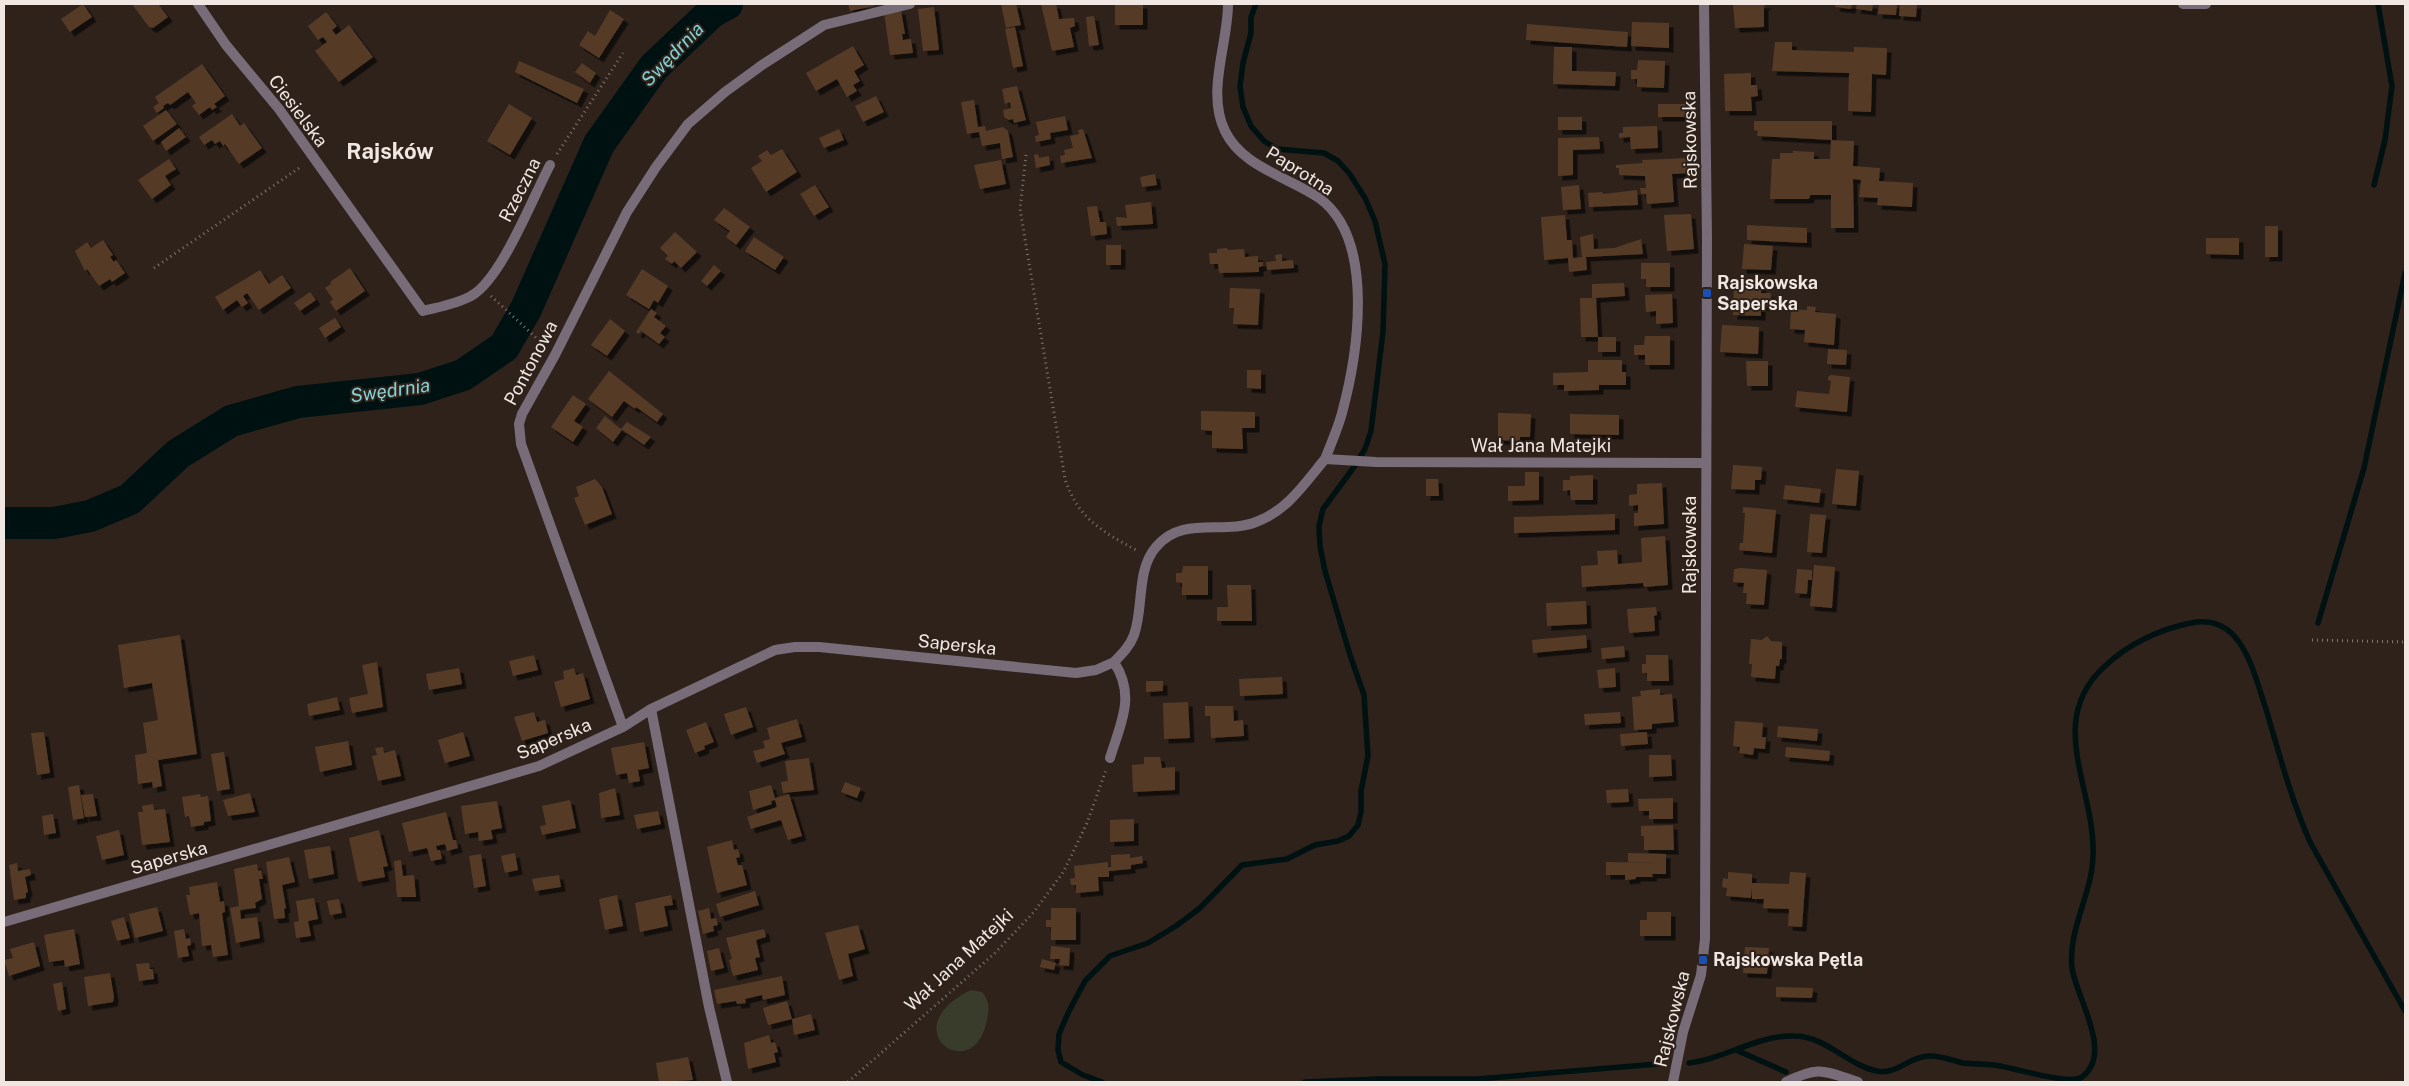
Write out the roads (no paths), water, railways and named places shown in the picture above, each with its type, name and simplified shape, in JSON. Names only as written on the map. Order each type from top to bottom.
[{"type":"street","name":"Ciesielska","points":[[198,4],[226,44],[278,109],[423,311]]},
{"type":"street","name":"Pontonowa","points":[[623,727],[521,444],[519,424],[522,414],[555,354],[627,212],[656,167],[688,124],[725,92],[762,64],[824,26],[910,4]]},
{"type":"street","name":"Paprotna","points":[[1228,4],[1218,82],[1218,107],[1224,131],[1237,148],[1255,163],[1319,198],[1337,214],[1348,236],[1354,264],[1357,316],[1352,370],[1342,414],[1325,459]]},
{"type":"street","name":"Rajskowska","points":[[1673,1082],[1683,1032],[1701,975],[1706,939],[1707,238],[1704,4]]},
{"type":"street","points":[[2183,4],[2206,4]]},
{"type":"street","name":"Rzeczna","points":[[423,311],[472,296],[488,282],[517,232],[550,165]]},
{"type":"street","name":"Wał Jana Matejki","points":[[1325,459],[1376,462],[1706,463]]},
{"type":"street","points":[[1110,758],[1125,708],[1126,692],[1123,676],[1114,662],[1126,650],[1134,634],[1146,568],[1156,546],[1174,532],[1195,527],[1254,524],[1271,516],[1286,505],[1325,459]]},
{"type":"street","name":"Saperska","points":[[4,922],[539,766],[623,727],[651,708],[775,650],[795,647],[819,647],[1076,674],[1096,670],[1114,662]]},
{"type":"street","points":[[651,708],[709,1006],[727,1082]]},
{"type":"street","points":[[1786,1082],[1808,1072],[1823,1070],[1858,1082]]},
{"type":"waterway","name":"Swędrnia","points":[[4,523],[54,523],[90,516],[130,499],[178,454],[231,421],[298,402],[420,389],[463,375],[504,347],[526,309],[599,144],[654,67],[712,12],[727,4]]},
{"type":"waterway","points":[[1102,1082],[1083,1075],[1061,1062],[1058,1050],[1059,1034],[1085,981],[1110,956],[1148,943],[1176,926],[1200,908],[1242,865],[1287,859],[1315,845],[1338,841],[1349,836],[1358,825],[1361,812],[1361,791],[1368,756],[1364,695],[1325,571],[1320,546],[1319,526],[1323,509],[1354,467],[1365,449],[1371,431],[1383,332],[1385,264],[1375,221],[1365,198],[1349,173],[1338,161],[1324,153],[1277,149],[1264,141],[1251,126],[1243,107],[1240,86],[1243,63],[1251,33],[1251,17],[1256,4]]},
{"type":"waterway","points":[[2374,185],[2385,140],[2392,86],[2378,4]]},
{"type":"waterway","points":[[2318,623],[2364,468],[2405,273]]},
{"type":"waterway","points":[[1689,1063],[1702,1061],[1767,1039],[1794,1036],[1806,1037],[1826,1045],[1866,1068],[1884,1072],[1914,1059],[1932,1056],[1963,1063],[2002,1066],[2054,1078],[2076,1079],[2082,1077],[2091,1067],[2094,1054],[2094,1040],[2075,980],[2072,968],[2072,953],[2073,939],[2089,884],[2093,856],[2092,831],[2077,756],[2075,733],[2078,709],[2087,687],[2114,658],[2134,644],[2156,633],[2197,622],[2209,622],[2221,626],[2241,644],[2257,681],[2291,793],[2310,842],[2405,1011]]},
{"type":"waterway","points":[[1736,1050],[1786,1072]]},
{"type":"waterway","points":[[1305,1082],[1379,1079],[1477,1079],[1658,1064]]},
{"type":"place","name":"Rajskowska Saperska","points":[[1707,293]]},
{"type":"place","name":"Rajskowska Pętla","points":[[1703,960]]},
{"type":"district","name":"Rajsków","points":[[390,151]]}]
